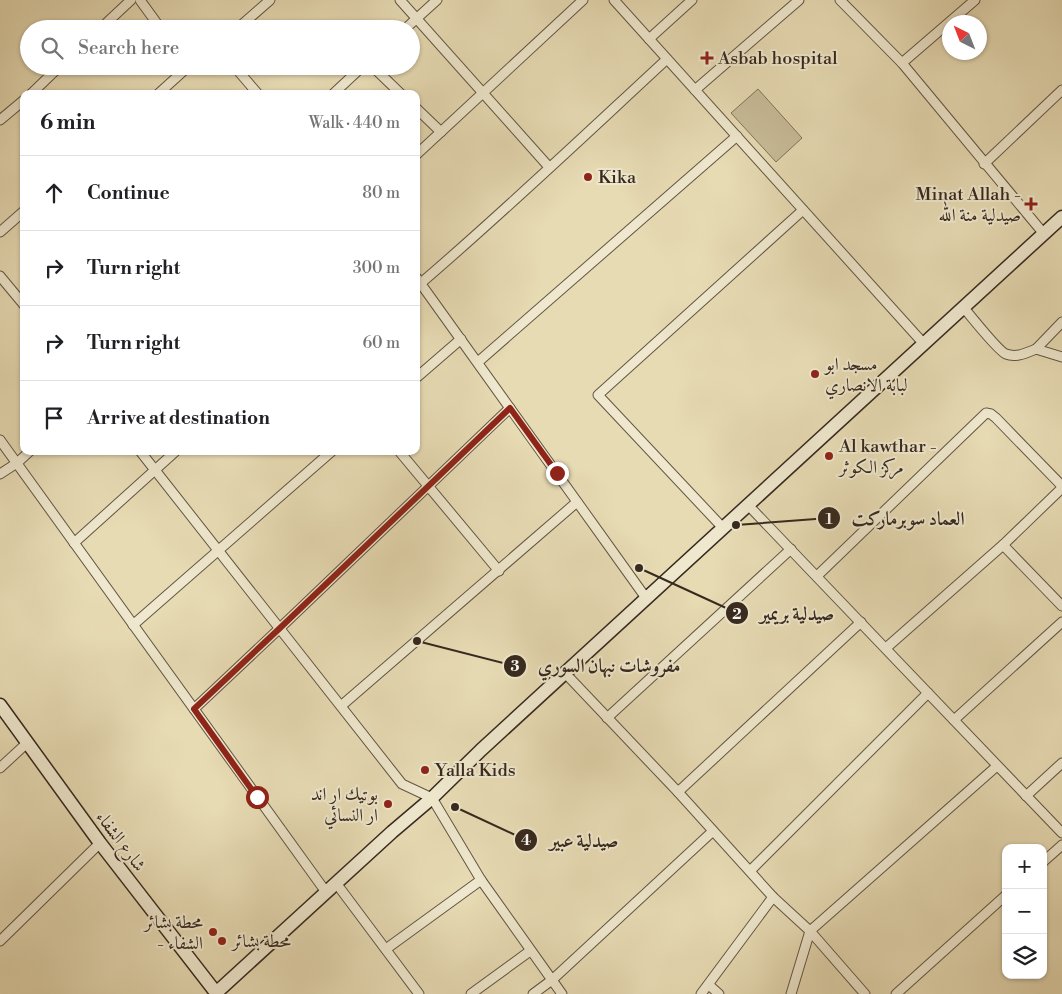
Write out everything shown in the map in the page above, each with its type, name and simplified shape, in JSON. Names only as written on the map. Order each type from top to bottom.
[{"type":"street","points":[[110,20],[131,0]]},
{"type":"street","points":[[140,0],[155,20]]},
{"type":"street","points":[[247,20],[270,0]]},
{"type":"street","points":[[400,0],[417,18],[437,0]]},
{"type":"street","points":[[420,151],[583,0]]},
{"type":"street","points":[[614,0],[924,344]]},
{"type":"street","points":[[649,39],[692,0]]},
{"type":"street","points":[[696,90],[799,0]]},
{"type":"street","points":[[840,0],[902,64],[1044,234]]},
{"type":"street","points":[[902,64],[975,0]]},
{"type":"street","points":[[420,21],[549,167]]},
{"type":"street","points":[[420,279],[496,219],[549,167],[667,59]]},
{"type":"street","points":[[35,90],[51,75]]},
{"type":"street","points":[[162,90],[179,75]]},
{"type":"street","points":[[242,75],[255,90]]},
{"type":"street","points":[[337,90],[354,75]]},
{"type":"street","points":[[381,75],[397,90]]},
{"type":"street","points":[[984,164],[1062,90]]},
{"type":"street","points":[[0,120],[20,103]]},
{"type":"street","points":[[420,112],[441,132]]},
{"type":"street","points":[[478,362],[737,136]]},
{"type":"street","points":[[723,528],[598,395],[803,210]]},
{"type":"street","points":[[212,992],[432,798],[646,598],[1062,217]]},
{"type":"street","points":[[0,232],[20,218]]},
{"type":"street","points":[[0,276],[20,300]]},
{"type":"street","points":[[420,281],[646,598]]},
{"type":"street","points":[[963,307],[1004,353],[1015,355],[1025,354],[1036,349],[1062,322]]},
{"type":"street","points":[[420,375],[461,339]]},
{"type":"street","points":[[1036,349],[1062,357]]},
{"type":"street","points":[[194,709],[510,408]]},
{"type":"street","points":[[817,576],[986,414],[991,414],[996,418],[1062,487],[1003,545],[886,648]]},
{"type":"street","points":[[0,440],[326,892]]},
{"type":"street","points":[[0,474],[26,455]]},
{"type":"street","points":[[143,455],[402,784],[432,798],[481,880],[562,994]]},
{"type":"street","points":[[74,543],[172,455]]},
{"type":"street","points":[[133,625],[327,455]]},
{"type":"street","points":[[402,455],[499,570]]},
{"type":"street","points":[[341,706],[577,502]]},
{"type":"street","points":[[748,505],[1062,833]]},
{"type":"street","points":[[1003,545],[1062,606]]},
{"type":"street","points":[[607,718],[791,549]]},
{"type":"street","points":[[678,792],[861,622]]},
{"type":"street","points":[[954,720],[1062,622]]},
{"type":"street","points":[[565,673],[678,792],[750,870],[772,897],[810,931],[865,994]]},
{"type":"street","points":[[750,870],[928,693]]},
{"type":"street","name":"شارع الشفاء","points":[[0,705],[100,843],[212,992]]},
{"type":"street","points":[[0,768],[28,743]]},
{"type":"street","points":[[1026,796],[1062,763]]},
{"type":"street","points":[[791,994],[810,931],[998,766]]},
{"type":"street","points":[[532,994],[552,980],[713,831]]},
{"type":"street","points":[[0,941],[100,843]]},
{"type":"street","points":[[1047,858],[1062,845]]},
{"type":"street","points":[[386,949],[481,880]]},
{"type":"street","points":[[336,883],[419,994]]},
{"type":"street","points":[[701,994],[772,897]]},
{"type":"street","points":[[896,994],[1002,899]]},
{"type":"street","points":[[471,994],[530,951]]},
{"type":"street","points":[[709,985],[719,994]]},
{"type":"shaded area","points":[[758,89],[802,138],[776,162],[731,113]]},
{"type":"place","name":"Asbab hospital","points":[[707,58]]},
{"type":"place","name":"Kika","points":[[588,177]]},
{"type":"place","name":"Minat Allah - صيدلية منة الله","points":[[1031,204]]},
{"type":"place","name":"مسجد ابو لبابة الانصاري","points":[[815,374]]},
{"type":"place","name":"Al kawthar - مركز الكوثر","points":[[829,456]]},
{"type":"place","name":"العماد سوبرماركت","points":[[736,525]]},
{"type":"place","name":"صيدلية بريمير","points":[[639,568]]},
{"type":"place","name":"مفروشات نبهان السوري","points":[[417,641]]},
{"type":"place","name":"Yalla Kids","points":[[425,770]]},
{"type":"place","name":"بوتيك ار اند ار النسائي","points":[[388,804]]},
{"type":"place","name":"صيدلية عبير","points":[[455,807]]},
{"type":"place","name":"محطة بشائر - الشفاء","points":[[213,932]]},
{"type":"place","name":"محطة بشائر","points":[[222,941]]},
{"type":"route","points":[[257,797],[194,709],[510,408],[557,473]]}]
